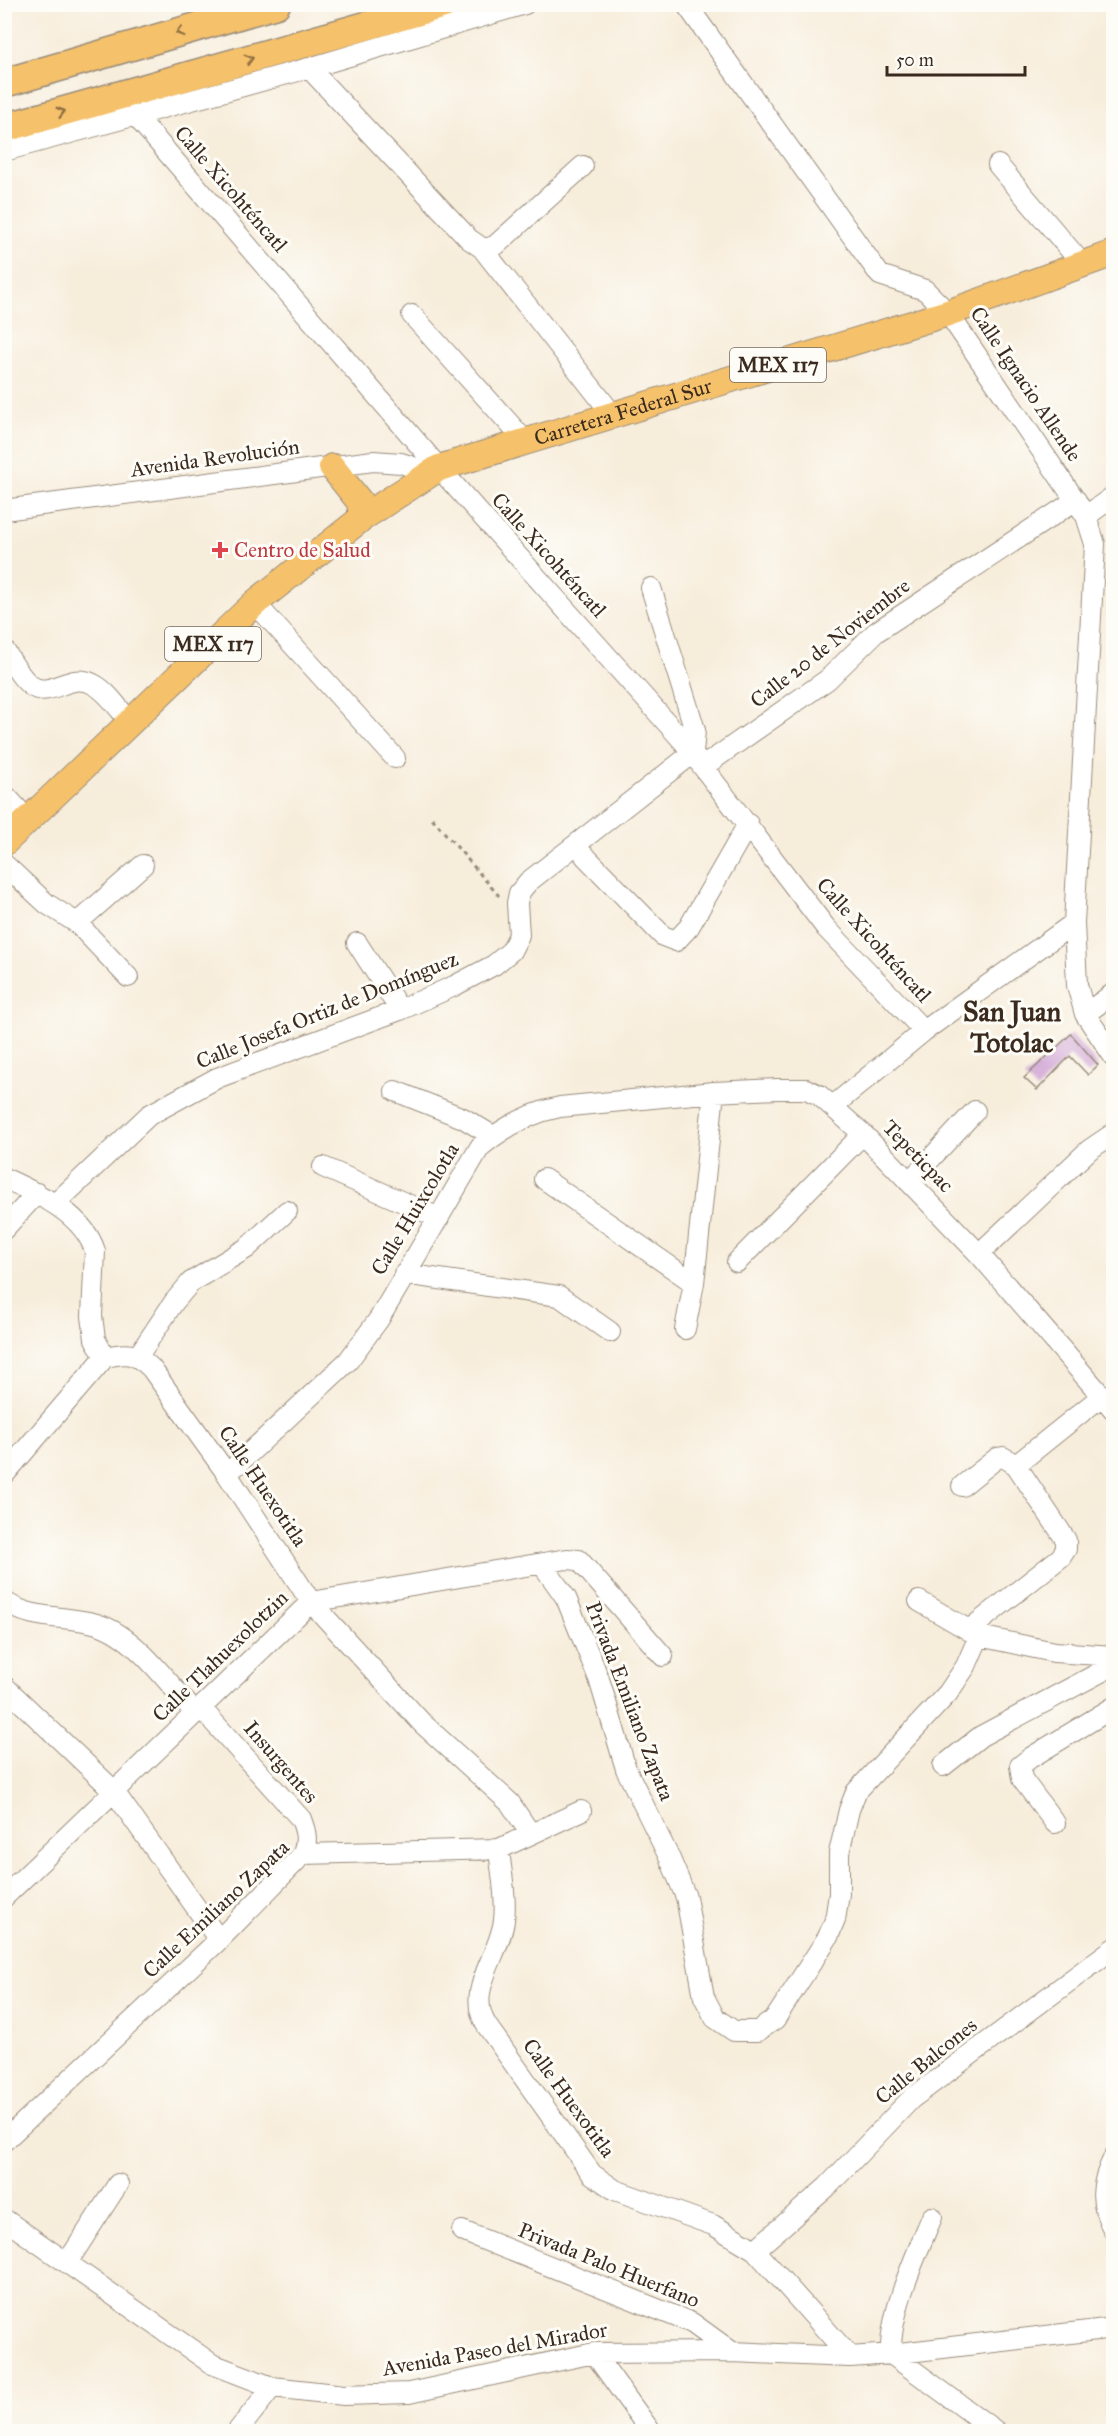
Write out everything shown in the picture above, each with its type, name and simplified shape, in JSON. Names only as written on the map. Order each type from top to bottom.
[{"type":"highway","points":[[4,83],[276,4]]},
{"type":"highway","points":[[4,128],[444,4]]},
{"type":"main road","name":"Carretera Federal Sur","points":[[435,470],[948,313],[1113,253]]},
{"type":"main road","points":[[332,467],[360,502],[362,518]]},
{"type":"main road","name":"MEX 117","points":[[4,843],[255,603],[362,518],[435,470]]},
{"type":"street","points":[[4,151],[309,68],[525,4]]},
{"type":"street","name":"Calle Ignacio Allende","points":[[686,4],[880,275],[925,290],[948,313],[1086,516],[1095,544],[1074,923],[1077,986],[1085,1014],[1113,1057]]},
{"type":"street","points":[[309,68],[469,239],[482,248],[613,415]]},
{"type":"street","name":"Calle Xicohténcatl","points":[[135,115],[435,470],[698,760],[826,928],[924,1031]]},
{"type":"street","points":[[998,165],[1083,265]]},
{"type":"street","points":[[482,248],[496,245],[583,166]]},
{"type":"street","points":[[412,315],[526,442]]},
{"type":"street","name":"Avenida Revolución","points":[[4,510],[373,461],[401,462],[435,470]]},
{"type":"street","points":[[1086,516],[1113,496]]},
{"type":"street","name":"Calle 20 de Noviembre","points":[[698,760],[827,680],[876,632],[1076,500]]},
{"type":"street","points":[[517,903],[519,893],[528,882],[698,760],[695,730],[651,588]]},
{"type":"street","points":[[255,603],[394,758]]},
{"type":"street","points":[[4,650],[33,687],[44,689],[73,680],[86,681],[97,686],[131,723]]},
{"type":"street","points":[[4,794],[28,820]]},
{"type":"street","points":[[585,856],[663,936],[676,941],[689,927],[748,824]]},
{"type":"street","points":[[4,864],[47,904],[78,923],[128,977]]},
{"type":"street","points":[[78,923],[143,865]]},
{"type":"street","name":"Calle Josefa Ortiz de Domínguez","points":[[55,1204],[149,1115],[217,1078],[400,1010],[484,970],[511,951],[519,934],[517,903]]},
{"type":"street","points":[[826,1101],[1074,923]]},
{"type":"street","points":[[357,943],[400,1010]]},
{"type":"street","points":[[1085,1014],[1113,993]]},
{"type":"street","name":"Calle Huixcolotla","points":[[227,1474],[348,1361],[379,1320],[480,1147],[493,1136],[539,1111],[560,1107],[714,1092],[799,1089],[806,1089],[826,1101]]},
{"type":"street","points":[[395,1091],[463,1119],[493,1136]]},
{"type":"street","points":[[685,1329],[694,1283],[714,1092]]},
{"type":"street","name":"Tepeticpac","points":[[826,1101],[863,1134],[979,1254],[1108,1403]]},
{"type":"street","points":[[909,1182],[975,1111]]},
{"type":"street","points":[[979,1254],[1089,1150],[1113,1133]]},
{"type":"street","points":[[737,1262],[863,1134]]},
{"type":"street","points":[[323,1167],[439,1218]]},
{"type":"street","points":[[4,1178],[55,1204],[87,1232],[95,1251],[92,1316],[95,1339],[105,1357]]},
{"type":"street","points":[[544,1179],[694,1283]]},
{"type":"street","points":[[4,1229],[37,1193]]},
{"type":"street","points":[[4,1474],[105,1357],[122,1353],[138,1356],[174,1302],[191,1282],[247,1248],[287,1211]]},
{"type":"street","points":[[404,1274],[559,1296],[610,1332]]},
{"type":"street","name":"Calle Huexotitla","points":[[138,1356],[151,1368],[227,1474],[311,1602],[422,1723],[510,1803],[530,1833]]},
{"type":"street","points":[[1016,1465],[1108,1403]]},
{"type":"street","points":[[962,1486],[997,1458],[1003,1457],[1016,1465],[1066,1540],[1066,1549],[1060,1557],[974,1633]]},
{"type":"street","name":"Calle Tlahuexolotzin","points":[[4,1897],[311,1602],[567,1558],[579,1560],[663,1656]]},
{"type":"street","name":"Privada Emiliano Zapata","points":[[542,1564],[566,1598],[599,1679],[626,1768],[686,1897],[704,1997],[715,2018],[734,2031],[758,2031],[775,2019],[828,1937],[835,1920],[839,1893],[839,1853],[849,1809],[856,1792],[948,1693],[966,1666],[974,1633]]},
{"type":"street","name":"Insurgentes","points":[[4,1601],[27,1612],[99,1624],[116,1632],[131,1643],[198,1710],[300,1819],[306,1831],[307,1843],[303,1854]]},
{"type":"street","points":[[920,1601],[974,1633],[1054,1652],[1113,1656]]},
{"type":"street","points":[[943,1766],[981,1737],[1113,1665]]},
{"type":"street","points":[[4,1686],[113,1790],[219,1940]]},
{"type":"street","points":[[1055,1823],[1022,1779],[1020,1766],[1113,1707]]},
{"type":"street","name":"Calle Emiliano Zapata","points":[[4,2141],[219,1940],[303,1854],[499,1849],[581,1811]]},
{"type":"street","name":"Calle Huexotitla","points":[[499,1849],[505,1907],[504,1922],[480,1988],[478,2003],[483,2021],[592,2174],[615,2190],[712,2225],[755,2250],[850,2357]]},
{"type":"street","name":"Calle Balcones","points":[[755,2250],[827,2187],[911,2099],[1113,1948]]},
{"type":"street","points":[[1113,2157],[1101,2195],[1104,2210],[1113,2231]]},
{"type":"street","points":[[67,2263],[118,2184]]},
{"type":"street","points":[[932,2217],[916,2256],[897,2315],[891,2339],[891,2354],[997,2432]]},
{"type":"street","name":"Avenida Paseo del Mirador","points":[[4,2219],[212,2364],[272,2387],[345,2395],[409,2393],[594,2353],[732,2352],[850,2357],[1113,2328]]},
{"type":"street","name":"Privada Palo Huerfano","points":[[462,2231],[692,2323],[732,2352]]},
{"type":"street","points":[[594,2353],[651,2432]]},
{"type":"street","points":[[237,2432],[272,2387]]},
{"type":"path","points":[[432,818],[498,896],[517,903]]},
{"type":"building","points":[[1071,1034],[1098,1065],[1088,1075],[1070,1056],[1037,1090],[1024,1078]]},
{"type":"place","name":"Centro de Salud","points":[[220,550]]},
{"type":"district","name":"San Juan Totolac","points":[[1012,1028]]}]
